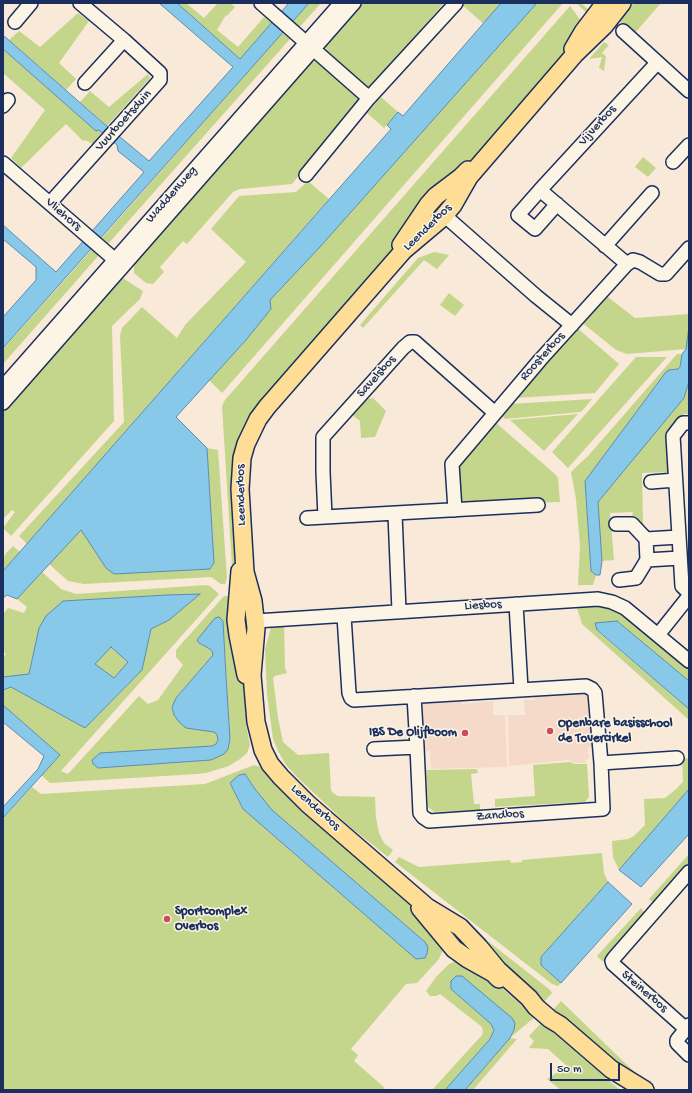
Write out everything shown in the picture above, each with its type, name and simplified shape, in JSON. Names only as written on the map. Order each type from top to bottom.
[{"type":"main road","name":"Leenderbos","points":[[605,3],[583,32],[572,51],[469,169],[442,192],[424,211],[399,248],[252,417],[243,434],[238,453],[235,482],[240,580],[236,620],[247,676],[250,726],[260,756],[268,770],[281,786],[423,911],[454,949],[473,953],[498,970],[529,998],[536,1007],[560,1025],[611,1069],[645,1090]]},
{"type":"main road","name":"Leenderbos","points":[[473,953],[460,927],[426,907],[308,804],[270,764],[261,743],[256,722],[252,675],[255,621],[245,572],[240,489],[242,458],[251,431],[267,407],[410,244],[444,215],[469,177],[575,54],[604,26],[622,3]]},
{"type":"main road","points":[[424,211],[425,222],[427,225],[444,215],[454,198],[448,192],[442,192]]},
{"type":"main road","points":[[237,606],[245,601],[249,601],[255,621],[251,640],[245,640],[238,635]]},
{"type":"main road","points":[[445,939],[447,930],[460,927]]},
{"type":"main road","name":"Leenderbos","points":[[550,1019],[557,1029],[609,1074],[624,1090]]},
{"type":"street","points":[[15,22],[31,3]]},
{"type":"street","name":"Vuurboetsduin","points":[[50,203],[160,80],[160,73],[80,3]]},
{"type":"street","name":"Waddenweg","points":[[310,46],[341,3]]},
{"type":"street","name":"Waddenweg","points":[[3,403],[119,263],[310,46],[354,3]]},
{"type":"street","points":[[306,175],[369,98],[456,3]]},
{"type":"street","points":[[266,6],[369,98]]},
{"type":"street","points":[[623,31],[689,91]]},
{"type":"street","points":[[85,84],[124,40]]},
{"type":"street","name":"Vijverbos","points":[[557,204],[535,229],[518,215],[657,63]]},
{"type":"street","points":[[673,162],[689,145]]},
{"type":"street","name":"Vliehors","points":[[3,163],[119,263]]},
{"type":"street","points":[[540,190],[627,264]]},
{"type":"street","points":[[605,246],[652,193]]},
{"type":"street","name":"Roosterbos","points":[[444,215],[536,296],[572,325],[452,464],[455,510]]},
{"type":"street","points":[[572,325],[627,264],[633,260],[640,262],[660,274],[666,274],[689,248]]},
{"type":"street","name":"Waddenweg","points":[[3,387],[119,263]]},
{"type":"street","name":"Savelsbos","points":[[325,517],[323,437],[410,342],[415,342],[495,413]]},
{"type":"street","points":[[689,423],[683,423],[672,436],[675,480],[683,511],[679,537],[682,586],[689,593]]},
{"type":"street","points":[[652,482],[675,480]]},
{"type":"street","points":[[307,518],[538,505]]},
{"type":"street","points":[[395,514],[399,611]]},
{"type":"street","points":[[616,524],[632,524],[646,539],[648,560],[636,578],[619,580]]},
{"type":"street","points":[[646,539],[679,537]]},
{"type":"street","points":[[648,560],[680,558]]},
{"type":"street","points":[[658,635],[689,596]]},
{"type":"street","name":"Liesbos","points":[[255,621],[598,599],[612,602],[625,608],[689,662]]},
{"type":"street","points":[[516,604],[521,689]]},
{"type":"street","name":"Zandbos","points":[[344,616],[348,693],[354,700],[414,696],[521,689],[586,686],[592,689],[596,693],[603,809],[429,821],[420,813],[414,696]]},
{"type":"street","points":[[374,749],[417,747]]},
{"type":"street","points":[[601,762],[677,758]]},
{"type":"street","name":"Steinerbos","points":[[686,881],[612,961],[613,964],[687,1027],[677,1040],[677,1043],[689,1055]]},
{"type":"shaded area","name":"Openbare basisschool de Tovercirkel","points":[[583,691],[588,696],[593,747],[588,747],[589,759],[586,759],[586,763],[574,763],[569,760],[509,766],[508,715],[525,715],[524,700],[534,700],[535,692]]},
{"type":"shaded area","name":"IBS De Olijfboom","points":[[461,699],[462,704],[493,701],[493,715],[505,715],[507,767],[431,769],[430,750],[425,751],[422,707],[423,701]]},
{"type":"green space","points":[[177,3],[186,3],[204,18],[218,3],[230,3],[235,7],[227,16],[226,15],[217,30],[238,47],[264,17],[272,23],[240,59]]},
{"type":"green space","points":[[309,3],[321,3],[298,29],[291,23]]},
{"type":"green space","points":[[360,3],[444,3],[371,88],[365,90],[325,55],[326,43]]},
{"type":"green space","points":[[463,3],[501,3],[484,24],[462,5]]},
{"type":"green space","points":[[537,3],[563,3],[222,393],[209,380],[246,340],[270,309],[270,300],[319,248]]},
{"type":"green space","points":[[576,3],[581,3],[590,11],[592,9],[595,10],[567,51],[469,165],[428,199],[416,214],[401,241],[255,407],[241,434],[235,455],[233,476],[237,585],[233,583],[222,406],[225,400],[570,6],[582,22],[588,14]]},
{"type":"green space","points":[[634,3],[661,3],[634,34],[619,21]]},
{"type":"green space","points":[[78,13],[89,21],[59,63],[76,79],[66,90],[9,40],[19,31],[40,47]]},
{"type":"green space","points":[[282,33],[290,39],[108,244],[102,238]]},
{"type":"green space","points":[[604,42],[609,45],[602,53],[606,56],[604,71],[599,68],[602,57],[589,59]]},
{"type":"green space","points":[[3,49],[96,130],[102,132],[93,144],[85,140],[83,141],[66,124],[21,168],[11,158],[45,110],[3,73]]},
{"type":"green space","points":[[315,61],[360,99],[360,102],[292,184],[240,189],[233,192],[187,244],[183,241],[160,267],[164,272],[153,284],[146,283],[134,273],[134,261],[311,63]]},
{"type":"green space","points":[[148,74],[150,78],[107,126],[80,102],[90,91],[109,107]]},
{"type":"green space","points":[[381,97],[398,112],[384,128],[367,113]]},
{"type":"green space","points":[[643,157],[656,168],[648,177],[635,167]]},
{"type":"green space","points":[[308,181],[329,199],[27,544],[19,536],[124,422],[120,336],[122,328],[142,307],[177,338],[185,325],[246,262],[211,229],[239,196],[296,192]]},
{"type":"green space","points":[[93,248],[100,254],[3,364],[3,349]]},
{"type":"green space","points":[[434,252],[449,255],[437,269],[424,260],[363,328],[360,325],[418,258]]},
{"type":"green space","points":[[121,277],[143,291],[140,299],[112,326],[114,421],[11,536],[3,528],[15,512],[12,510],[3,519],[3,407]]},
{"type":"green space","points":[[449,293],[464,305],[455,316],[440,305]]},
{"type":"green space","points":[[604,294],[635,318],[689,314],[686,349],[627,354],[616,350],[580,321]]},
{"type":"green space","points":[[576,327],[619,364],[595,393],[516,398]]},
{"type":"green space","points":[[677,354],[682,354],[678,369],[669,370],[585,481],[591,571],[596,575],[593,585],[578,585],[580,546],[576,499],[571,472],[588,456]]},
{"type":"green space","points":[[636,357],[667,357],[568,468],[552,452]]},
{"type":"green space","points":[[689,381],[689,414],[684,414],[667,432],[669,472],[642,473],[642,529],[631,521],[633,512],[610,513],[614,560],[602,561],[597,502],[684,398]]},
{"type":"green space","points":[[373,398],[386,411],[375,437],[361,438],[360,421],[352,415],[366,399]]},
{"type":"green space","points":[[592,399],[581,412],[505,419],[501,415],[510,404]]},
{"type":"green space","points":[[578,414],[544,451],[510,420]]},
{"type":"green space","points":[[495,422],[555,474],[558,478],[560,502],[459,505],[457,467]]},
{"type":"green space","points":[[207,448],[218,450],[227,578],[225,584],[221,584],[211,577],[84,584],[68,581],[49,564],[81,529],[106,568],[210,569],[214,563]]},
{"type":"green space","points":[[13,546],[20,552],[3,571],[3,559],[6,553]]},
{"type":"green space","points":[[42,572],[61,589],[76,594],[206,585],[210,586],[219,594],[61,771],[68,774],[139,696],[148,704],[158,700],[183,665],[176,657],[176,650],[224,596],[235,595],[246,701],[246,725],[250,745],[247,753],[229,766],[206,773],[50,783],[41,775],[60,755],[3,705],[3,690],[11,687],[85,728],[142,670],[151,629],[169,620],[167,595],[63,601],[39,628],[29,675],[3,677],[3,658],[6,654],[3,651],[3,614],[8,608],[24,613],[27,607],[17,599]],"holes":[[[223,621],[230,739],[211,760],[99,768],[93,764],[212,746],[216,744],[218,740],[217,735],[214,732],[179,722],[174,715],[172,707],[176,698],[213,655],[210,649],[199,643]]]},
{"type":"green space","points":[[586,606],[603,606],[613,608],[623,614],[689,669],[689,681],[617,621],[597,631],[689,709],[689,720],[582,624],[577,608]]},
{"type":"green space","points":[[275,625],[284,625],[285,668],[287,673],[275,676],[273,678],[278,718],[283,742],[298,755],[329,753],[331,790],[338,796],[375,797],[376,818],[379,833],[384,843],[393,850],[388,857],[349,826],[298,778],[286,765],[278,751],[273,739],[267,694],[265,650],[271,627]]},
{"type":"green space","points":[[111,647],[129,662],[114,678],[94,664]]},
{"type":"green space","points":[[689,758],[689,789],[619,870],[613,857],[612,841],[628,839],[634,836],[645,825],[644,799],[665,798],[675,790],[683,782],[682,759]]},
{"type":"green space","points":[[570,762],[574,764],[587,764],[589,797],[585,802],[495,807],[495,799],[535,796],[533,765]]},
{"type":"green space","name":"Sportcomplex Overbos","points":[[254,765],[260,767],[272,782],[423,915],[442,945],[442,952],[439,959],[417,983],[406,984],[351,1049],[358,1055],[354,1061],[385,1088],[383,1090],[3,1090],[3,819],[32,787],[41,794],[205,784]],"holes":[[[245,774],[272,810],[425,942],[421,959],[416,959],[243,809],[230,783]]]},
{"type":"green space","points":[[477,769],[478,773],[471,774],[474,804],[480,804],[480,810],[434,812],[428,807],[426,770]]},
{"type":"green space","points":[[602,853],[604,873],[608,882],[541,957],[541,965],[561,983],[558,986],[552,984],[395,862],[399,857],[419,867],[510,860],[511,863],[522,862],[522,860]]},
{"type":"green space","points":[[689,854],[689,868],[655,905],[649,899]]},
{"type":"green space","points":[[396,873],[480,935],[549,989],[552,993],[542,1004]]},
{"type":"green space","points":[[641,908],[646,915],[603,962],[597,956]]},
{"type":"green space","points":[[456,961],[464,962],[480,969],[535,1017],[511,1037],[514,1030],[451,981],[451,989],[492,1024],[494,1030],[490,1039],[445,1090],[432,1090],[482,1035],[483,1032],[482,1027],[440,994],[430,996],[426,991],[436,977],[449,964]]},
{"type":"green space","points":[[561,1001],[654,1090],[651,1090],[551,1012]]},
{"type":"green space","points":[[542,1022],[620,1090],[561,1090],[547,1079],[567,1066],[548,1049],[529,1048],[534,1041],[529,1036]]},
{"type":"green space","points":[[510,1038],[517,1039],[473,1090],[465,1090]]},
{"type":"water","points":[[159,3],[177,3],[240,59],[289,3],[309,3],[3,348],[3,317],[36,280],[36,267],[3,239],[3,225],[56,272],[144,172],[118,151],[117,145],[99,130],[96,131],[3,49],[3,35],[149,161],[233,67]]},
{"type":"water","points":[[501,3],[537,3],[319,248],[270,300],[271,309],[246,340],[176,417],[207,448],[214,563],[210,569],[114,574],[106,568],[81,530],[17,599],[7,595],[3,598],[3,571],[391,129],[387,125],[398,112],[403,116]]},
{"type":"water","points":[[689,327],[689,381],[684,398],[598,502],[602,561],[600,575],[596,575],[591,571],[585,481],[666,372],[669,370],[678,369],[680,367],[682,354],[686,349]]},
{"type":"water","points":[[200,594],[169,620],[151,629],[142,670],[85,728],[11,687],[3,690],[3,677],[29,674],[39,628],[46,616],[63,601]],"holes":[[[111,647],[128,662],[114,678],[95,664]]]},
{"type":"water","points":[[219,617],[223,621],[230,739],[228,749],[224,754],[211,760],[98,768],[93,764],[92,760],[100,753],[212,746],[216,744],[218,740],[217,735],[214,732],[186,728],[174,715],[172,707],[176,698],[213,655],[210,649],[199,643],[197,640],[215,618]]},
{"type":"water","points":[[617,621],[689,681],[689,709],[597,630],[595,623]]},
{"type":"water","points":[[3,705],[60,755],[3,818],[3,807],[38,769],[44,756],[3,722]]},
{"type":"water","points":[[245,774],[272,810],[425,942],[428,947],[425,958],[416,959],[243,809],[230,783],[239,775]]},
{"type":"water","points":[[689,789],[689,834],[641,887],[619,870]]},
{"type":"water","points":[[608,882],[632,904],[561,983],[541,965],[541,957]]},
{"type":"water","points":[[456,976],[462,976],[512,1018],[515,1023],[514,1030],[510,1038],[465,1090],[445,1090],[490,1039],[494,1030],[491,1024],[451,989],[451,981]]},
{"type":"place","name":"Openbare basisschool de Tovercirkel","points":[[550,731]]},
{"type":"place","name":"IBS De Olijfboom","points":[[465,733]]},
{"type":"place","name":"Sportcomplex Overbos","points":[[167,919]]}]
